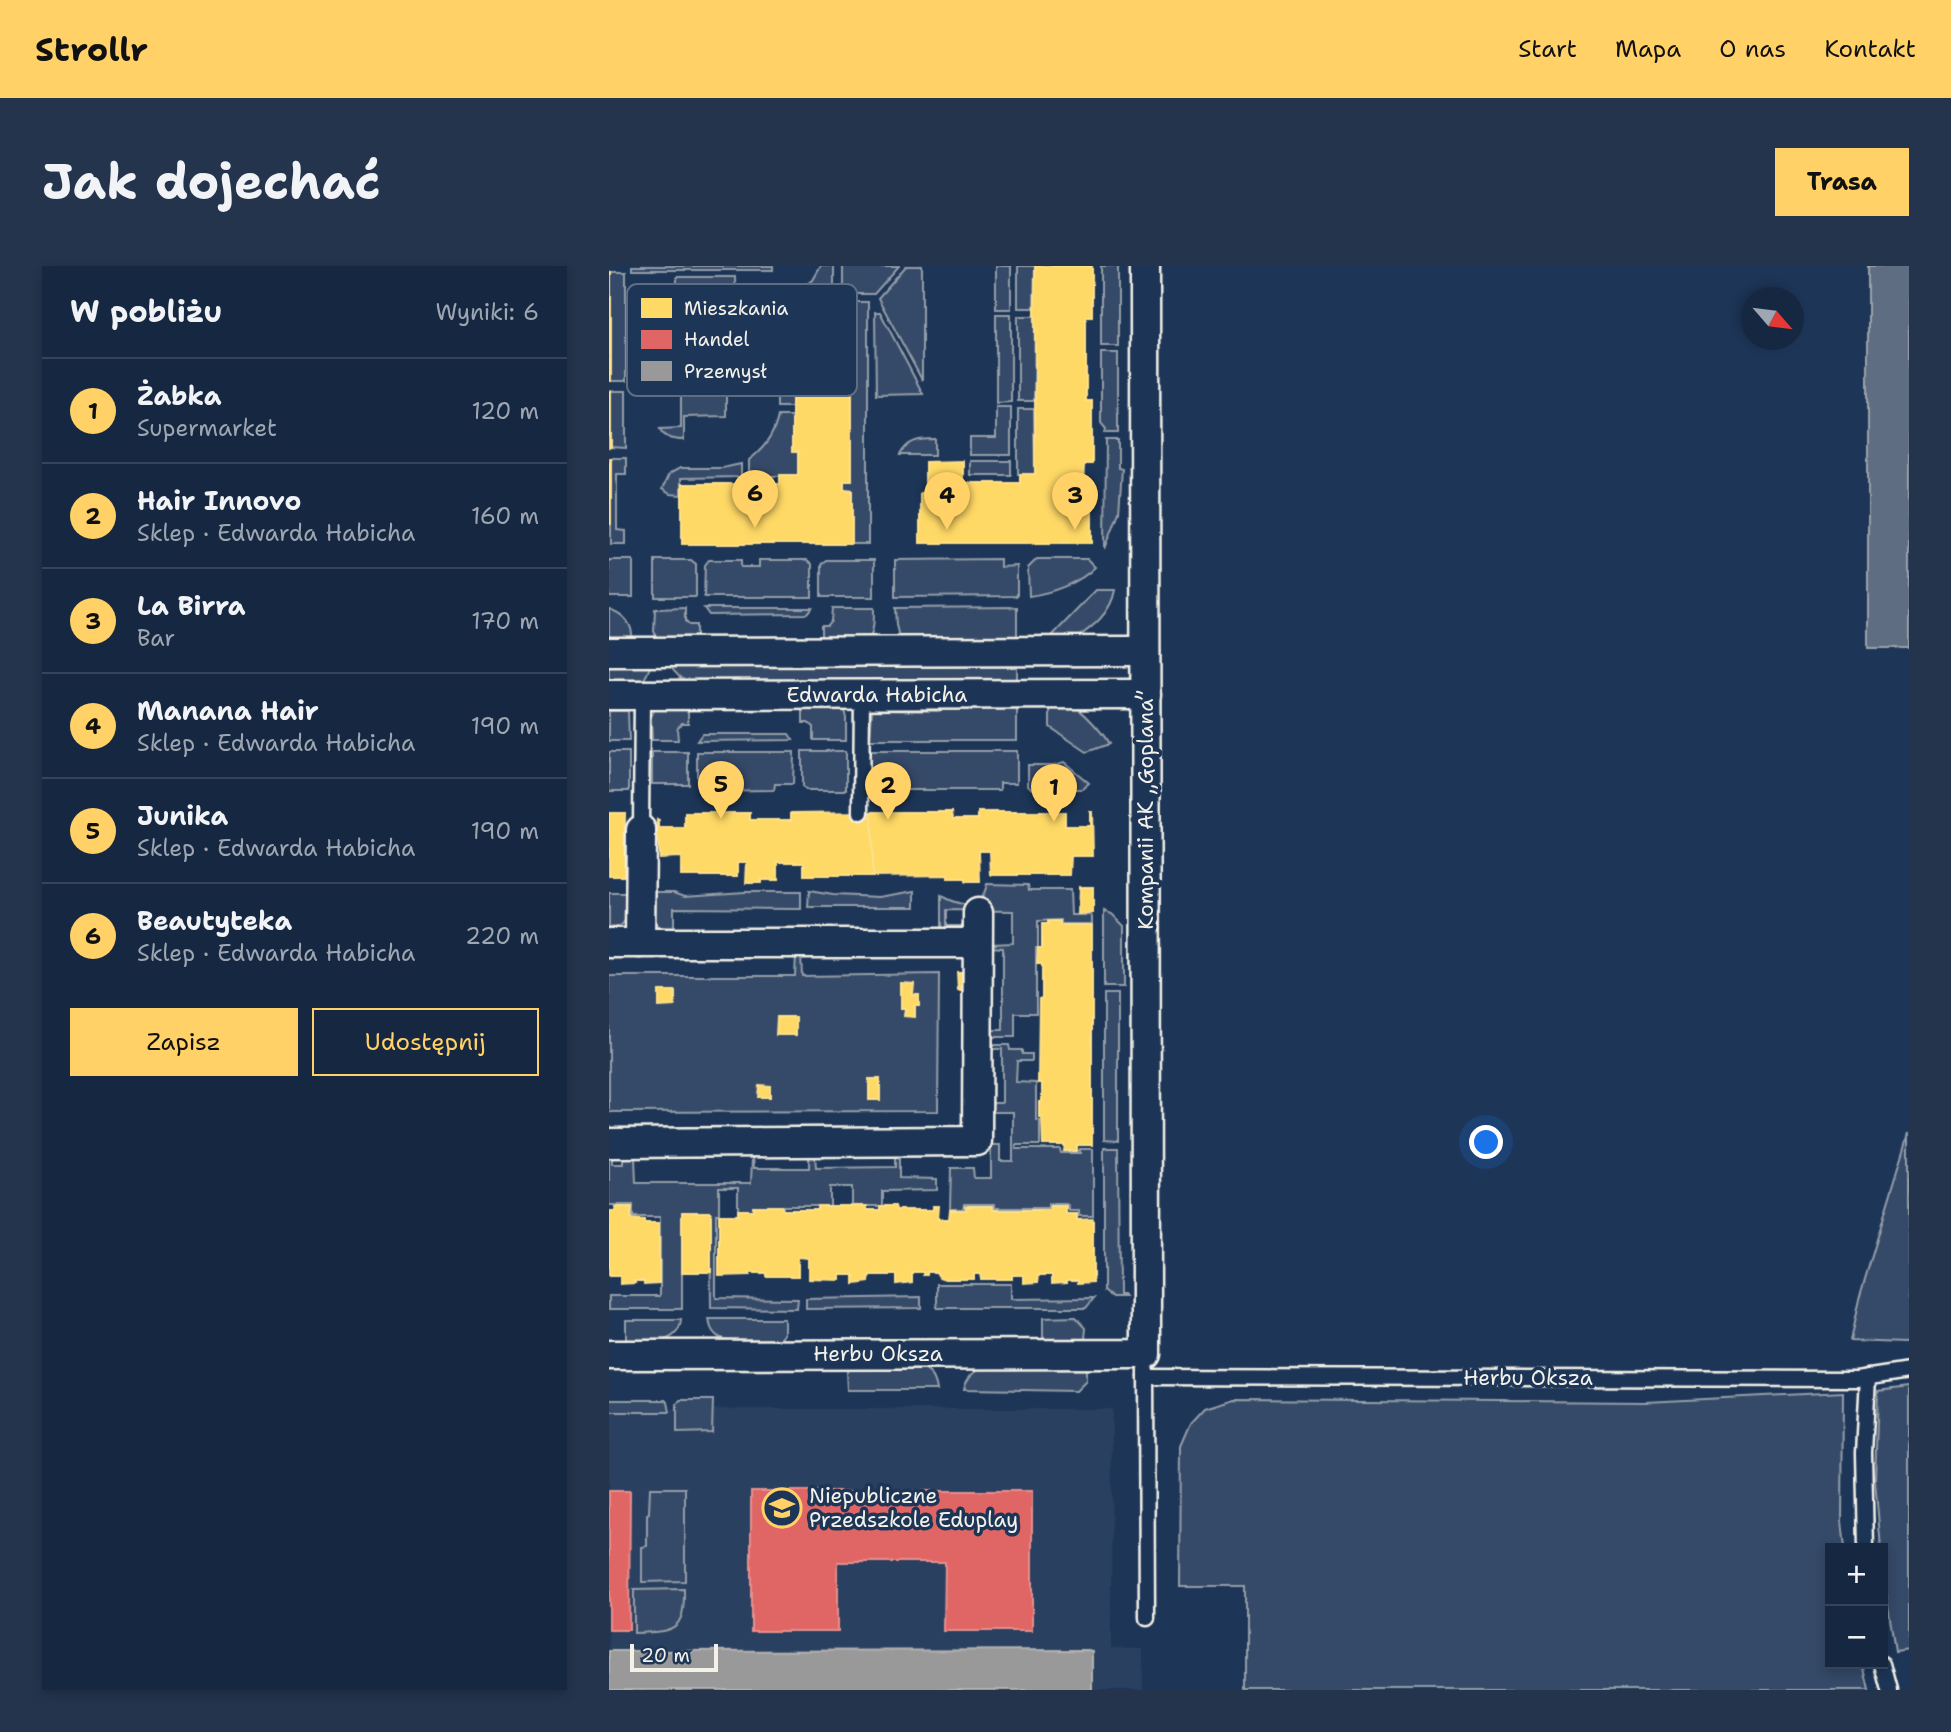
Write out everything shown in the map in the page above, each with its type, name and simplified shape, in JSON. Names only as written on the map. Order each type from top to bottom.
[{"type":"street","name":"Kompanii AK „Goplana”","points":[[1145,266],[1146,1366]]},
{"type":"street","name":"Edwarda Habicha","points":[[609,652],[1146,651]]},
{"type":"street","name":"Edwarda Habicha","points":[[609,695],[1146,694]]},
{"type":"street","points":[[640,943],[641,830]]},
{"type":"street","points":[[609,1143],[977,1141],[978,913]]},
{"type":"street","points":[[609,943],[977,943]]},
{"type":"street","name":"Herbu Oksza","points":[[609,1354],[1146,1366]]},
{"type":"lane","points":[[861,812],[862,694]]},
{"type":"lane","points":[[641,830],[642,695]]},
{"type":"lane","points":[[1146,1366],[1147,1618]]},
{"type":"lane","name":"Herbu Oksza","points":[[1146,1366],[1857,1379],[1909,1371]]},
{"type":"lane","points":[[1866,1543],[1864,1453],[1868,1377]]},
{"type":"lane","points":[[1883,1669],[1889,1690]]},
{"type":"shaded area","points":[[632,266],[773,266],[773,270],[632,270]]},
{"type":"shaded area","points":[[821,266],[834,266],[834,284],[808,284]]},
{"type":"shaded area","points":[[843,266],[899,266],[874,294],[857,294],[857,284],[843,284]]},
{"type":"shaded area","points":[[906,266],[922,266],[922,380],[878,298]]},
{"type":"shaded area","points":[[996,266],[1011,266],[1011,309],[996,309]]},
{"type":"shaded area","points":[[1018,266],[1035,266],[1034,308],[1018,308]]},
{"type":"shaded area","points":[[1101,266],[1118,266],[1118,346],[1101,346]]},
{"type":"shaded area","points":[[1868,266],[1909,266],[1909,648],[1868,648]]},
{"type":"shaded area","points":[[611,272],[626,272],[626,381],[611,381]]},
{"type":"shaded area","points":[[677,277],[735,277],[735,284],[677,284]]},
{"type":"shaded area","points":[[857,302],[868,302],[868,544],[852,544],[852,489],[844,488],[844,480],[852,479],[852,396],[857,396]]},
{"type":"shaded area","points":[[875,312],[880,312],[923,394],[876,395]]},
{"type":"shaded area","points":[[996,314],[1011,314],[1011,402],[996,403]]},
{"type":"shaded area","points":[[1018,316],[1035,316],[1034,401],[1018,401]]},
{"type":"shaded area","points":[[1101,353],[1118,353],[1118,433],[1105,433],[1106,429],[1101,423]]},
{"type":"shaded area","points":[[611,391],[626,391],[626,448],[611,447]]},
{"type":"shaded area","points":[[681,396],[726,396],[726,416],[684,417],[684,440],[670,438],[660,429],[681,428]]},
{"type":"shaded area","points":[[777,396],[797,396],[792,407],[777,407]]},
{"type":"shaded area","points":[[996,407],[1011,407],[1011,455],[970,455],[970,438],[996,438]]},
{"type":"shaded area","points":[[1018,409],[1034,409],[1035,474],[1018,474]]},
{"type":"shaded area","points":[[778,416],[792,416],[793,452],[798,452],[798,475],[749,477],[749,460],[768,441]]},
{"type":"shaded area","points":[[935,439],[935,455],[900,455],[915,441]]},
{"type":"shaded area","points":[[1106,440],[1118,440],[1118,468],[1122,469],[1119,512],[1105,549]]},
{"type":"shaded area","points":[[611,458],[626,458],[626,474],[617,474],[617,530],[626,531],[626,544],[611,544]]},
{"type":"shaded area","points":[[970,461],[1011,461],[1011,475],[970,475]]},
{"type":"shaded area","points":[[741,464],[741,477],[681,478],[681,495],[670,494],[662,489],[669,474],[680,468],[722,468]]},
{"type":"shaded area","points":[[1000,559],[1000,567],[1017,566],[1017,596],[895,597],[895,560]]},
{"type":"shaded area","points":[[1037,559],[1087,559],[1095,567],[1065,586],[1029,596],[1028,568]]},
{"type":"shaded area","points":[[609,560],[633,560],[633,597],[609,597]]},
{"type":"shaded area","points":[[655,560],[691,560],[696,564],[696,597],[655,597]]},
{"type":"shaded area","points":[[709,560],[741,560],[741,567],[759,567],[759,560],[807,560],[812,564],[812,597],[704,597],[705,565]]},
{"type":"shaded area","points":[[826,560],[874,560],[874,597],[821,597],[821,564]]},
{"type":"shaded area","points":[[1096,590],[1115,590],[1110,606],[1100,619],[1074,640],[1050,638]]},
{"type":"shaded area","points":[[1017,607],[1017,646],[971,642],[970,636],[899,637],[896,625],[895,608]]},
{"type":"shaded area","points":[[685,608],[685,621],[689,625],[696,625],[696,643],[657,639],[654,631],[655,609]]},
{"type":"shaded area","points":[[704,608],[812,608],[807,614],[709,615]]},
{"type":"shaded area","points":[[832,608],[874,608],[873,630],[868,642],[821,643],[821,626],[827,626],[831,621]]},
{"type":"shaded area","points":[[609,609],[627,621],[632,633],[629,642],[609,643]]},
{"type":"shaded area","points":[[609,664],[651,664],[641,684],[609,684]]},
{"type":"shaded area","points":[[669,664],[1017,664],[1017,683],[691,684],[684,681]]},
{"type":"shaded area","points":[[1017,700],[1017,740],[870,740],[872,710],[939,711],[939,705]]},
{"type":"shaded area","points":[[1050,700],[1077,708],[1103,734],[1109,744],[1087,752],[1050,727]]},
{"type":"shaded area","points":[[656,706],[688,706],[688,723],[682,723],[677,728],[678,740],[652,740],[651,717]]},
{"type":"shaded area","points":[[803,706],[843,706],[846,740],[813,740],[813,727],[803,723]]},
{"type":"shaded area","points":[[609,711],[628,711],[629,741],[609,741]]},
{"type":"shaded area","points":[[702,734],[789,734],[793,740],[697,741]]},
{"type":"shaded area","points":[[802,751],[846,751],[846,790],[806,790],[802,787]]},
{"type":"shaded area","points":[[870,751],[1017,751],[1017,783],[1000,783],[1000,790],[870,790]]},
{"type":"shaded area","points":[[609,752],[629,752],[629,791],[609,791]]},
{"type":"shaded area","points":[[652,752],[688,752],[688,784],[652,784]]},
{"type":"shaded area","points":[[697,752],[794,752],[793,784],[775,784],[774,790],[702,791],[697,786]]},
{"type":"shaded area","points":[[1064,762],[1089,783],[1082,789],[1032,789],[1028,785],[1028,765],[1054,765]]},
{"type":"shaded area","points":[[987,884],[1028,885],[1029,890],[1070,890],[1071,915],[1092,917],[1092,924],[1061,924],[1061,920],[1038,921],[1036,1013],[1015,1013],[1015,1037],[992,1037],[992,1030],[1003,1030],[1003,948],[991,947],[992,944],[1013,943],[1013,911],[946,910],[946,926],[967,926],[968,929],[941,930],[941,896],[962,904],[975,903],[984,893]]},
{"type":"shaded area","points":[[809,891],[880,897],[915,891],[915,907],[808,907]]},
{"type":"shaded area","points":[[653,892],[674,892],[685,896],[801,892],[801,909],[674,908],[674,931],[658,926],[654,919]]},
{"type":"shaded area","points":[[609,893],[629,893],[627,917],[621,926],[609,930]]},
{"type":"shaded area","points":[[1104,911],[1112,914],[1124,926],[1124,987],[1104,987]]},
{"type":"shaded area","points":[[796,954],[801,954],[802,976],[939,974],[938,1111],[609,1112],[609,976],[795,976]]},
{"type":"shaded area","points":[[1104,994],[1118,994],[1118,1141],[1104,1140]]},
{"type":"shaded area","points":[[991,1045],[1009,1045],[1010,1050],[1022,1050],[1022,1054],[1032,1054],[1032,1061],[1017,1061],[1016,1082],[1036,1083],[1036,1120],[1040,1120],[1040,1145],[1016,1145],[1016,1149],[1060,1149],[1061,1153],[1080,1153],[1080,1149],[1093,1149],[1093,1216],[1079,1216],[1079,1211],[1069,1211],[1066,1204],[1048,1204],[1048,1208],[995,1208],[995,1204],[964,1204],[963,1209],[950,1209],[951,1168],[973,1168],[974,1178],[991,1178],[993,1145],[1000,1145],[1000,1161],[1013,1161],[1013,1112],[992,1112],[991,1103],[1002,1103],[1002,1049],[991,1049]]},
{"type":"shaded area","points":[[1909,1133],[1909,1341],[1850,1341],[1859,1299]]},
{"type":"shaded area","points":[[1104,1148],[1118,1148],[1119,1295],[1125,1297],[1111,1297],[1104,1291]]},
{"type":"shaded area","points":[[815,1155],[816,1168],[895,1167],[895,1157],[899,1157],[899,1178],[937,1179],[937,1190],[882,1191],[882,1206],[852,1206],[852,1187],[830,1187],[830,1206],[753,1206],[753,1210],[738,1210],[738,1188],[719,1188],[719,1214],[716,1214],[716,1298],[798,1299],[797,1309],[711,1308],[710,1212],[682,1212],[682,1309],[609,1309],[609,1296],[660,1296],[660,1217],[633,1217],[633,1205],[609,1205],[609,1157],[612,1157],[612,1164],[623,1164],[623,1157],[635,1157],[636,1183],[751,1183],[753,1157],[754,1168],[809,1168],[809,1156]]},
{"type":"shaded area","points":[[937,1284],[1011,1284],[1011,1299],[1094,1298],[1086,1308],[937,1308]]},
{"type":"shaded area","points":[[921,1297],[921,1308],[806,1309],[806,1299]]},
{"type":"shaded area","points":[[1076,1317],[1086,1328],[1085,1339],[1043,1337],[1043,1318]]},
{"type":"shaded area","points":[[709,1319],[784,1319],[784,1334],[780,1340],[728,1340],[714,1333]]},
{"type":"shaded area","points":[[626,1320],[681,1320],[674,1335],[652,1341],[626,1340]]},
{"type":"shaded area","points":[[982,1367],[1086,1368],[1086,1381],[1076,1391],[964,1389],[970,1376]]},
{"type":"shaded area","points":[[851,1368],[921,1368],[932,1376],[937,1390],[848,1390],[847,1372]]},
{"type":"shaded area","points":[[1909,1387],[1909,1650],[1895,1652],[1888,1605],[1888,1543],[1881,1543],[1875,1480],[1878,1391]]},
{"type":"shaded area","points":[[1843,1392],[1842,1521],[1844,1543],[1825,1543],[1825,1669],[1864,1669],[1869,1690],[1245,1690],[1245,1586],[1180,1586],[1181,1446],[1191,1423],[1205,1408],[1234,1399],[1646,1402]]},
{"type":"shaded area","points":[[609,1400],[665,1400],[670,1412],[609,1412]]},
{"type":"shaded area","points":[[680,1400],[713,1400],[712,1432],[677,1433],[677,1404]]},
{"type":"shaded area","points":[[609,1409],[1112,1409],[1111,1648],[1143,1649],[1143,1690],[609,1690]]},
{"type":"shaded area","points":[[650,1488],[685,1488],[685,1581],[642,1582],[642,1547],[647,1546]]},
{"type":"shaded area","points":[[684,1589],[682,1613],[674,1626],[659,1632],[634,1633],[634,1590]]},
{"type":"building: Mieszkania","points":[[1035,266],[1092,266],[1092,316],[1086,316],[1086,401],[1092,401],[1092,464],[1084,464],[1083,488],[1092,488],[1092,543],[920,543],[920,493],[925,494],[925,462],[963,461],[963,483],[1020,483],[1020,474],[1035,474]]},
{"type":"building: Mieszkania","points":[[611,272],[611,381],[609,381]]},
{"type":"building: Mieszkania","points":[[609,391],[611,447],[609,448]]},
{"type":"building: Mieszkania","points":[[792,396],[852,396],[852,480],[844,480],[844,488],[852,489],[852,544],[682,544],[682,484],[736,484],[736,491],[757,491],[757,484],[780,484],[780,475],[798,475],[798,452],[792,452]]},
{"type":"building: Mieszkania","points":[[611,458],[611,524],[609,524]]},
{"type":"building: Mieszkania","points":[[872,812],[952,812],[953,819],[978,819],[978,812],[1065,812],[1065,826],[1090,826],[1092,812],[1093,856],[1071,856],[1070,875],[991,875],[990,851],[979,851],[980,882],[948,879],[948,875],[872,876]]},
{"type":"building: Mieszkania","points":[[872,812],[872,876],[804,876],[804,862],[778,862],[778,880],[746,883],[747,862],[738,862],[738,876],[681,876],[681,857],[659,858],[657,820],[659,828],[685,828],[685,813],[750,813],[750,820],[791,820],[791,813]]},
{"type":"building: Mieszkania","points":[[609,813],[625,813],[624,876],[609,876]]},
{"type":"building: Mieszkania","points":[[1079,887],[1093,887],[1093,913],[1078,914]]},
{"type":"building: Mieszkania","points":[[1048,921],[1060,921],[1060,925],[1092,925],[1092,1145],[1077,1145],[1077,1151],[1064,1151],[1065,1145],[1043,1145],[1042,1117],[1039,1117],[1039,1102],[1042,1102],[1042,1083],[1038,1083],[1042,964],[1037,964],[1038,948],[1042,948],[1042,924],[1048,924]]},
{"type":"building: Mieszkania","points":[[957,972],[966,972],[966,990],[958,990]]},
{"type":"building: Mieszkania","points":[[901,983],[914,984],[913,995],[919,995],[915,1017],[904,1016],[905,1008],[901,1008]]},
{"type":"building: Mieszkania","points":[[659,991],[675,991],[675,1006],[659,1007]]},
{"type":"building: Mieszkania","points":[[777,1017],[796,1017],[796,1035],[776,1035]]},
{"type":"building: Mieszkania","points":[[869,1079],[880,1079],[880,1100],[869,1100]]},
{"type":"building: Mieszkania","points":[[759,1085],[770,1086],[770,1097],[758,1097]]},
{"type":"building: Mieszkania","points":[[753,1206],[782,1206],[783,1210],[817,1210],[817,1206],[867,1206],[867,1210],[880,1210],[880,1206],[895,1206],[896,1210],[933,1210],[933,1206],[939,1206],[938,1219],[949,1219],[950,1210],[966,1210],[965,1206],[993,1206],[993,1210],[1050,1210],[1050,1206],[1066,1206],[1066,1214],[1077,1214],[1077,1220],[1093,1219],[1093,1282],[1078,1283],[1078,1280],[1067,1280],[1052,1283],[1052,1275],[1039,1275],[1038,1282],[1024,1283],[1024,1275],[1012,1275],[1012,1279],[981,1279],[980,1274],[974,1274],[974,1279],[945,1279],[939,1277],[936,1272],[923,1275],[923,1272],[912,1272],[912,1282],[896,1284],[896,1275],[870,1275],[869,1282],[854,1284],[854,1275],[841,1275],[841,1280],[809,1279],[809,1258],[798,1257],[798,1276],[750,1273],[719,1276],[719,1215],[738,1215],[738,1210],[753,1210]]},
{"type":"building: Mieszkania","points":[[615,1207],[632,1207],[631,1219],[644,1220],[644,1223],[659,1223],[659,1283],[644,1284],[644,1281],[634,1281],[635,1283],[620,1284],[620,1276],[609,1276],[609,1211],[616,1211]]},
{"type":"building: Mieszkania","points":[[682,1212],[711,1212],[711,1272],[682,1272]]},
{"type":"building: Handel","points":[[609,1491],[630,1491],[629,1630],[609,1630]]},
{"type":"building: Handel","points":[[751,1491],[1032,1491],[1032,1631],[944,1631],[945,1562],[838,1562],[838,1631],[751,1631]]},
{"type":"building: Przemysł","points":[[609,1651],[1092,1651],[1092,1690],[609,1690]]},
{"type":"place","name":"Beautyteka","points":[[755,528]]},
{"type":"place","name":"Manana Hair","points":[[947,530]]},
{"type":"place","name":"La Birra","points":[[1075,530]]},
{"type":"place","name":"Junika","points":[[721,819]]},
{"type":"place","name":"Hair Innovo","points":[[888,820]]},
{"type":"place","name":"Żabka","points":[[1054,822]]},
{"type":"place","name":"Niepubliczne Przedszkole Eduplay","points":[[782,1508]]}]
